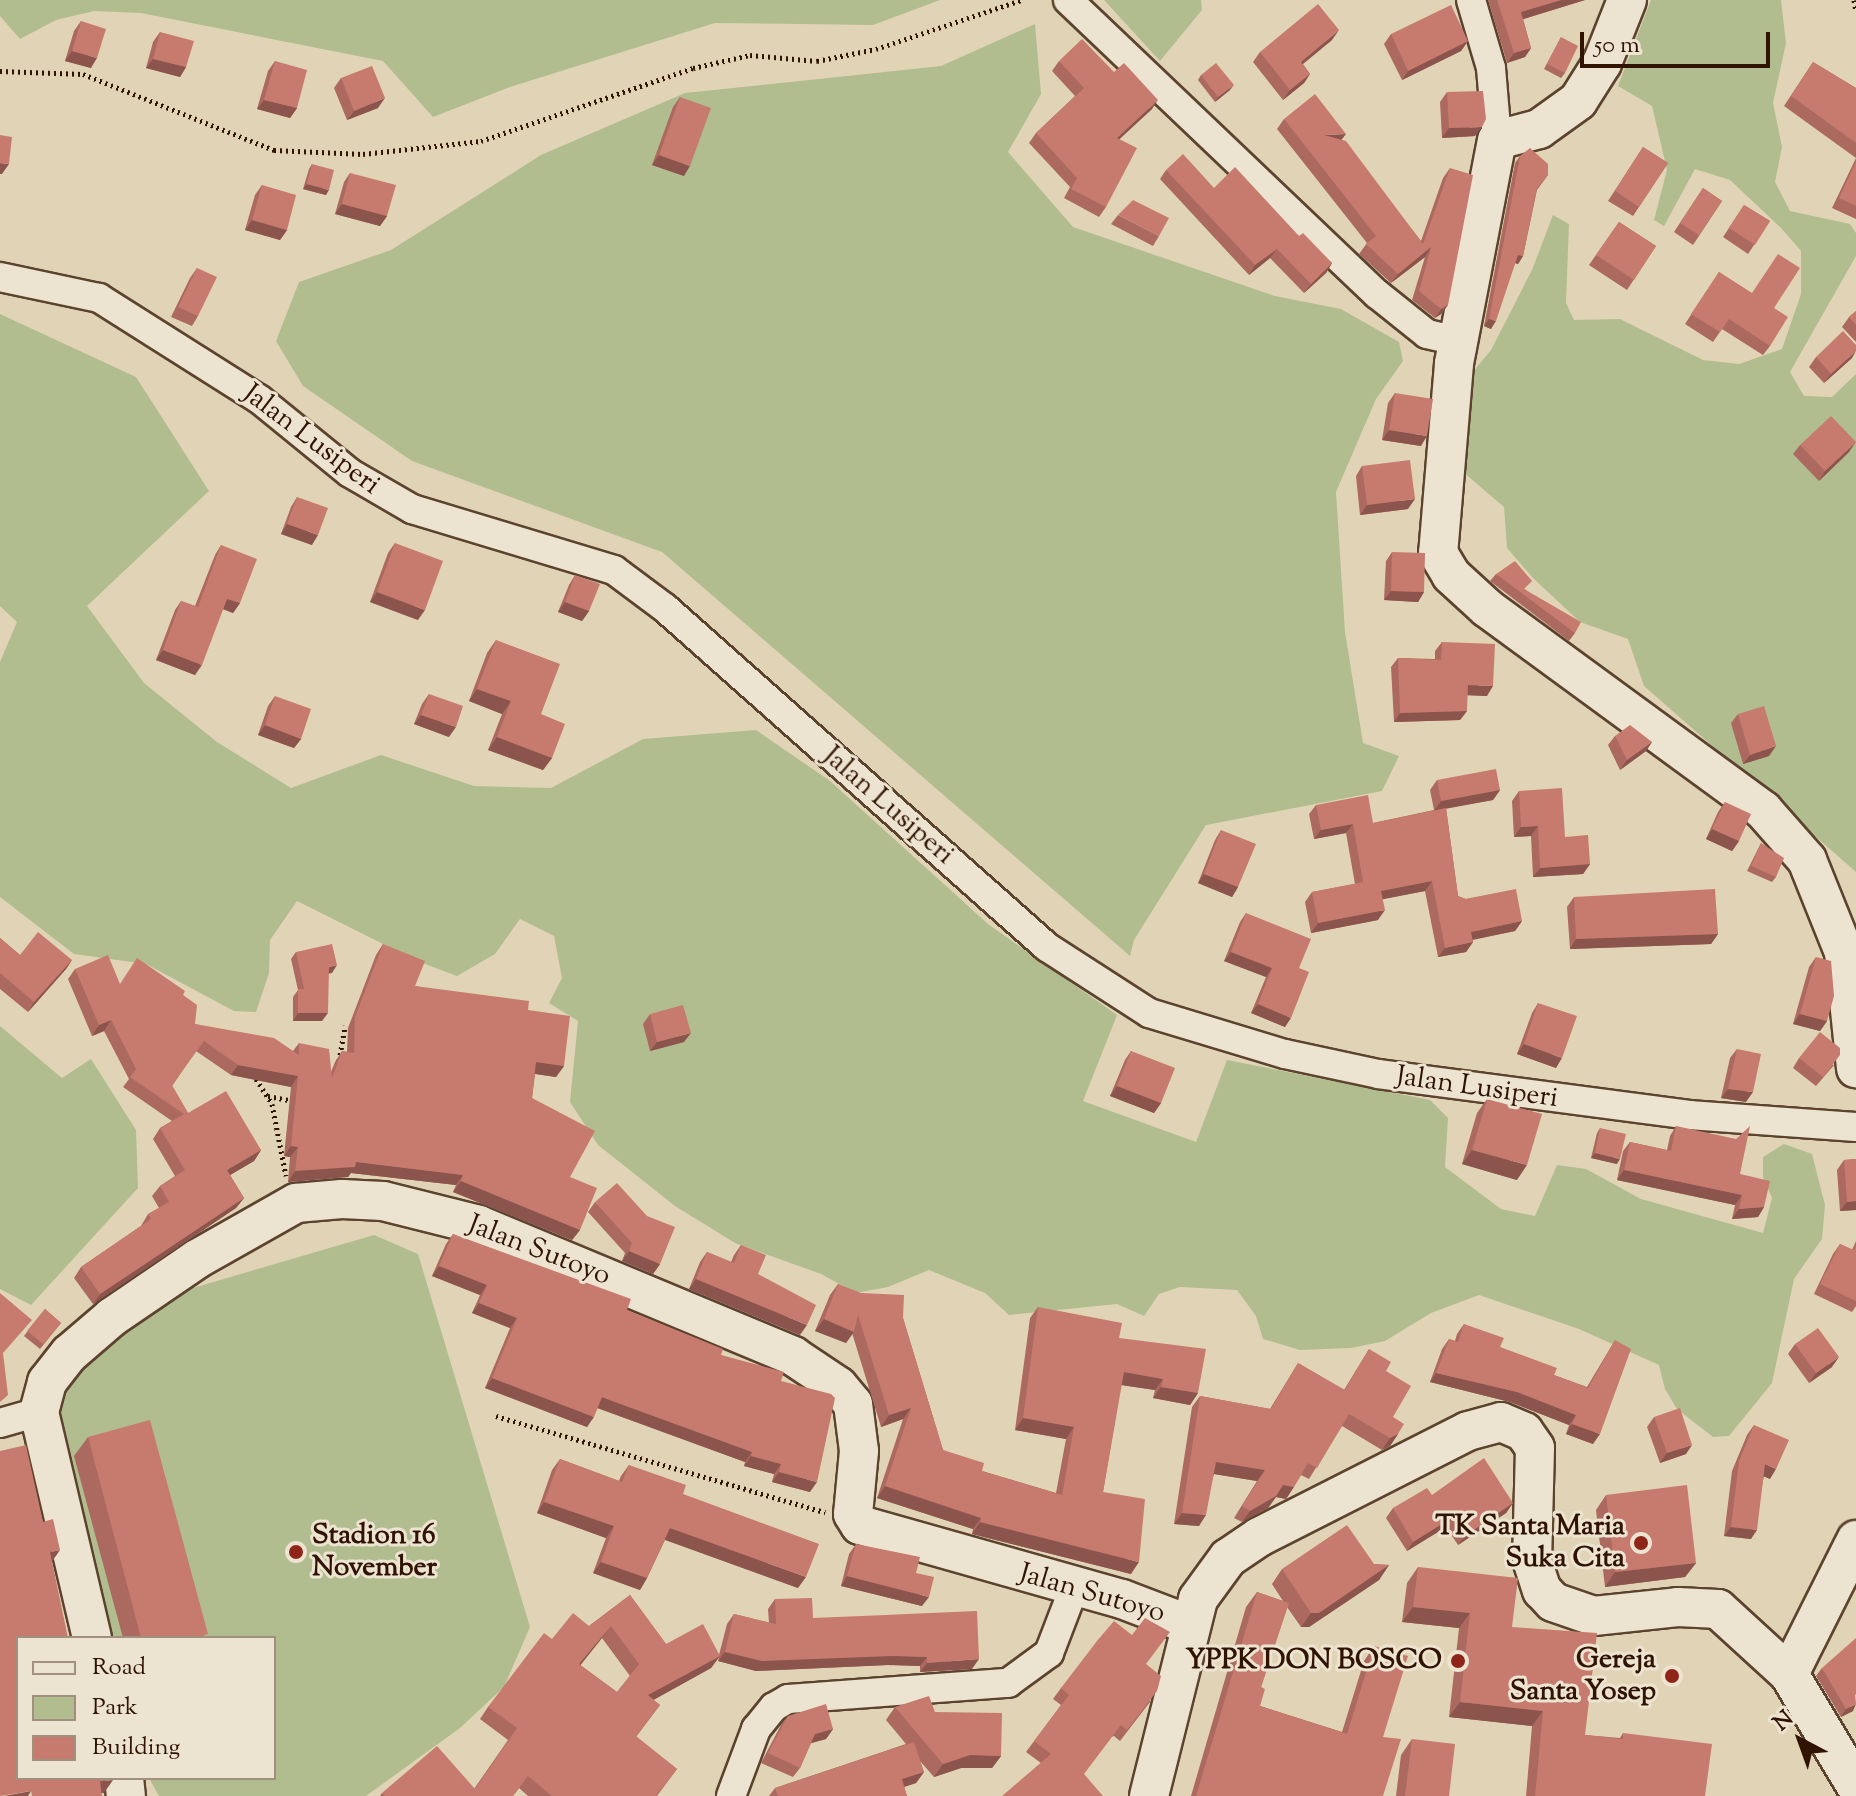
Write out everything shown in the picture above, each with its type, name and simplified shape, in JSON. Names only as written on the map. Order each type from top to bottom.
[{"type":"main road","points":[[1627,0],[1602,63],[1578,101],[1539,129],[1497,140],[1457,341],[1439,513],[1443,563],[1487,608],[1763,810],[1807,860],[1844,952],[1856,1068]]},
{"type":"main road","name":"Jalan Sutoyo","points":[[39,1412],[57,1368],[112,1317],[197,1259],[296,1203],[383,1201],[479,1225],[809,1365],[845,1391],[853,1404],[858,1439],[855,1521],[1190,1625]]},
{"type":"main road","points":[[39,1412],[92,1636]]},
{"type":"main road","points":[[1149,1796],[1190,1625],[1209,1580],[1228,1558],[1259,1537],[1468,1431],[1501,1422],[1524,1432],[1535,1448],[1532,1560],[1542,1590],[1553,1602],[1594,1616],[1678,1607],[1718,1609],[1789,1674],[1856,1786]]},
{"type":"main road","points":[[1789,1674],[1856,1540]]},
{"type":"street","points":[[1068,0],[1377,294],[1427,334],[1457,341]]},
{"type":"street","points":[[1471,0],[1491,68],[1497,140]]},
{"type":"street","name":"Jalan Lusiperi","points":[[0,277],[99,298],[259,399],[350,473],[412,509],[614,570],[665,608],[1047,947],[1149,1013],[1285,1054],[1378,1074],[1720,1119],[1856,1127]]},
{"type":"street","points":[[0,1423],[39,1412]]},
{"type":"street","points":[[731,1796],[756,1729],[774,1707],[802,1698],[1008,1683],[1049,1653],[1074,1588]]},
{"type":"path","points":[[0,71],[83,74],[274,150],[363,154],[481,141],[693,68],[750,55],[817,61],[876,49],[1022,0]]},
{"type":"path","points":[[1854,0],[1856,11]]},
{"type":"path","points":[[338,1072],[345,1026]]},
{"type":"path","points":[[256,1079],[268,1096],[296,1203]]},
{"type":"path","points":[[268,1096],[309,1098]]},
{"type":"path","points":[[496,1416],[855,1521]]},
{"type":"green space","points":[[0,0],[940,0],[873,25],[715,23],[510,87],[433,117],[383,61],[141,13],[94,11],[56,20],[20,39],[0,16]]},
{"type":"green space","points":[[1104,0],[1201,0],[1202,10],[1160,61]]},
{"type":"green space","points":[[1651,0],[1781,0],[1786,43],[1773,103],[1782,147],[1775,182],[1790,211],[1850,224],[1856,233],[1856,256],[1790,372],[1804,396],[1832,397],[1856,374],[1856,872],[1644,686],[1628,639],[1580,622],[1533,578],[1507,548],[1504,507],[1456,466],[1467,379],[1491,350],[1532,270],[1553,215],[1569,224],[1566,303],[1574,320],[1620,319],[1703,360],[1739,364],[1782,349],[1801,294],[1801,251],[1781,228],[1730,180],[1695,169],[1664,226],[1654,220],[1667,170],[1652,106],[1618,86]]},
{"type":"green space","points":[[1035,24],[1041,94],[1008,152],[1073,227],[1275,296],[1341,309],[1399,342],[1403,361],[1376,399],[1336,492],[1345,632],[1363,743],[1399,756],[1382,791],[1206,825],[1134,940],[1130,956],[662,552],[412,461],[303,386],[276,341],[299,282],[391,250],[541,155],[685,93],[941,66]]},
{"type":"green space","points":[[0,314],[136,377],[209,491],[87,606],[144,683],[217,742],[291,788],[381,755],[474,786],[551,788],[643,739],[756,730],[830,781],[988,924],[1117,1015],[1083,1101],[1196,1142],[1227,1060],[1430,1100],[1448,1118],[1445,1167],[1501,1209],[1535,1216],[1557,1165],[1586,1169],[1641,1199],[1763,1233],[1772,1198],[1763,1177],[1763,1157],[1784,1144],[1812,1154],[1825,1205],[1822,1239],[1794,1279],[1772,1383],[1729,1436],[1713,1437],[1677,1409],[1665,1389],[1659,1365],[1579,1329],[1479,1295],[1431,1313],[1385,1341],[1351,1348],[1300,1350],[1263,1339],[1256,1316],[1237,1290],[1180,1287],[1159,1294],[1144,1316],[1117,1304],[1009,1315],[985,1293],[929,1270],[888,1287],[856,1293],[821,1274],[735,1243],[675,1206],[598,1145],[570,1102],[578,1021],[549,1003],[562,978],[554,936],[520,919],[495,954],[457,976],[417,961],[297,901],[270,940],[269,973],[256,1012],[234,1011],[146,964],[74,954],[0,897],[0,662],[17,622],[0,606]]},
{"type":"green space","points":[[0,1026],[62,1078],[91,1059],[136,1130],[138,1188],[31,1305],[0,1289]]},
{"type":"green space","name":"Stadion 16 November","points":[[374,1235],[418,1254],[530,1627],[504,1687],[460,1728],[366,1796],[159,1796],[150,1780],[276,1780],[276,1636],[107,1636],[56,1407],[73,1366],[169,1295]]},
{"type":"building","points":[[1497,0],[1561,0],[1521,12],[1531,48],[1514,53]]},
{"type":"building","points":[[1318,4],[1339,30],[1301,62],[1310,74],[1290,90],[1260,52]]},
{"type":"building","points":[[1451,5],[1468,41],[1408,71],[1391,34]]},
{"type":"building","points":[[81,21],[106,29],[97,58],[72,51]]},
{"type":"building","points":[[160,32],[194,41],[186,67],[153,59]]},
{"type":"building","points":[[1561,37],[1578,46],[1565,73],[1547,64]]},
{"type":"building","points":[[1082,39],[1114,72],[1124,63],[1158,100],[1117,138],[1137,148],[1106,207],[1071,189],[1077,178],[1036,133],[1084,88],[1059,61]]},
{"type":"building","points":[[275,61],[307,70],[297,108],[264,100]]},
{"type":"building","points":[[1813,62],[1856,88],[1856,143],[1791,96]]},
{"type":"building","points":[[1216,63],[1234,85],[1218,97],[1201,75]]},
{"type":"building","points":[[372,66],[385,98],[354,111],[341,78]]},
{"type":"building","points":[[1483,91],[1486,119],[1482,127],[1449,128],[1447,92]]},
{"type":"building","points":[[1315,94],[1346,134],[1324,135],[1346,141],[1423,244],[1450,168],[1473,175],[1448,305],[1441,309],[1419,291],[1431,247],[1398,274],[1366,244],[1376,236],[1284,119]]},
{"type":"building","points":[[680,97],[711,108],[690,166],[659,155]]},
{"type":"building","points":[[0,135],[12,137],[9,164],[0,163]]},
{"type":"building","points":[[1643,147],[1668,163],[1639,207],[1615,191]]},
{"type":"building","points":[[1530,148],[1548,164],[1548,175],[1537,188],[1523,256],[1518,255],[1496,321],[1489,319],[1520,156]]},
{"type":"building","points":[[1183,154],[1214,188],[1235,167],[1299,236],[1303,233],[1332,263],[1311,284],[1277,249],[1255,265],[1166,170]]},
{"type":"building","points":[[1856,162],[1856,206],[1839,198]]},
{"type":"building","points":[[312,164],[334,170],[329,190],[307,184]]},
{"type":"building","points":[[350,173],[396,185],[387,216],[342,204]]},
{"type":"building","points":[[262,185],[296,195],[287,230],[252,220]]},
{"type":"building","points":[[1703,188],[1722,201],[1699,235],[1680,223]]},
{"type":"building","points":[[1133,200],[1169,218],[1159,236],[1118,215]]},
{"type":"building","points":[[1744,205],[1770,221],[1755,245],[1729,228]]},
{"type":"building","points":[[1619,222],[1656,246],[1634,280],[1596,255]]},
{"type":"building","points":[[1778,254],[1800,268],[1774,308],[1788,317],[1770,346],[1729,319],[1720,332],[1691,314],[1719,272],[1752,293]]},
{"type":"building","points":[[197,268],[217,277],[198,316],[178,307]]},
{"type":"building","points":[[1856,311],[1856,325],[1849,317]]},
{"type":"building","points":[[1843,331],[1856,345],[1856,351],[1831,374],[1816,357]]},
{"type":"building","points":[[1395,393],[1433,399],[1427,436],[1389,430]]},
{"type":"building","points":[[1831,416],[1856,442],[1825,471],[1800,445]]},
{"type":"building","points":[[1410,460],[1415,499],[1367,505],[1362,466]]},
{"type":"building","points":[[297,497],[328,508],[318,535],[287,524]]},
{"type":"building","points":[[395,543],[443,561],[425,610],[377,592]]},
{"type":"building","points":[[221,545],[257,559],[240,603],[227,599],[202,665],[163,650],[181,601],[198,607]]},
{"type":"building","points":[[1392,552],[1425,553],[1424,592],[1391,591]]},
{"type":"building","points":[[1515,561],[1532,581],[1524,589],[1581,622],[1575,633],[1496,574]]},
{"type":"building","points":[[575,575],[600,584],[589,611],[565,602]]},
{"type":"building","points":[[496,640],[560,664],[541,714],[565,724],[552,758],[497,737],[511,701],[477,689]]},
{"type":"building","points":[[1442,642],[1495,644],[1493,686],[1468,685],[1467,711],[1400,713],[1398,658],[1441,660]]},
{"type":"building","points":[[429,694],[463,706],[456,727],[421,715]]},
{"type":"building","points":[[275,696],[311,709],[301,739],[265,725]]},
{"type":"building","points":[[1764,706],[1776,746],[1750,755],[1738,714]]},
{"type":"building","points":[[1630,725],[1652,742],[1627,760],[1615,736]]},
{"type":"building","points":[[1496,769],[1500,790],[1441,801],[1437,780]]},
{"type":"building","points":[[1562,788],[1565,837],[1588,835],[1590,864],[1540,868],[1538,826],[1521,827],[1519,791]]},
{"type":"building","points":[[1368,795],[1373,823],[1446,808],[1458,896],[1465,899],[1516,889],[1522,921],[1471,932],[1473,942],[1445,948],[1432,881],[1381,891],[1385,910],[1318,923],[1312,892],[1363,882],[1353,824],[1321,830],[1316,805]]},
{"type":"building","points":[[1725,802],[1751,814],[1739,841],[1712,829]]},
{"type":"building","points":[[1221,830],[1256,844],[1238,887],[1204,874]]},
{"type":"building","points":[[1761,843],[1784,858],[1776,877],[1751,866]]},
{"type":"building","points":[[1715,889],[1718,934],[1576,939],[1574,897]]},
{"type":"building","points":[[1246,913],[1311,939],[1299,968],[1309,972],[1291,1018],[1258,1004],[1272,968],[1231,952]]},
{"type":"building","points":[[38,932],[72,960],[34,1002],[0,973],[0,938],[20,955]]},
{"type":"building","points":[[332,944],[337,965],[329,967],[328,1013],[298,1013],[298,989],[304,989],[296,952]]},
{"type":"building","points":[[383,944],[425,961],[415,986],[529,1001],[528,1010],[570,1016],[564,1066],[536,1062],[532,1098],[595,1131],[570,1177],[597,1188],[580,1230],[461,1181],[463,1175],[356,1162],[355,1167],[295,1171],[298,1147],[291,1146],[298,1076],[238,1065],[204,1041],[172,1085],[188,1113],[226,1091],[261,1150],[227,1170],[244,1198],[100,1294],[81,1267],[151,1219],[148,1214],[169,1202],[160,1186],[185,1170],[160,1128],[184,1114],[130,1077],[136,1069],[111,1020],[99,1025],[75,969],[108,955],[120,984],[137,958],[185,991],[183,995],[197,1005],[195,1024],[274,1038],[299,1055],[299,1043],[329,1049],[332,1078],[342,1051],[354,1053],[355,1017]]},
{"type":"building","points":[[1816,957],[1831,961],[1834,996],[1827,1021],[1800,1014]]},
{"type":"building","points":[[1538,1003],[1577,1016],[1562,1058],[1524,1044]]},
{"type":"building","points":[[683,1005],[691,1033],[657,1042],[650,1014]]},
{"type":"building","points":[[1820,1032],[1840,1048],[1840,1055],[1823,1077],[1799,1058]]},
{"type":"building","points":[[1737,1049],[1761,1054],[1753,1092],[1728,1089]]},
{"type":"building","points":[[1131,1051],[1175,1068],[1161,1103],[1117,1086]]},
{"type":"building","points":[[1487,1099],[1542,1114],[1527,1165],[1472,1150]]},
{"type":"building","points":[[1676,1126],[1736,1139],[1750,1126],[1740,1174],[1770,1181],[1764,1207],[1739,1209],[1742,1195],[1624,1170],[1630,1142],[1671,1151]]},
{"type":"building","points":[[1600,1128],[1626,1134],[1620,1159],[1595,1153]]},
{"type":"building","points":[[1856,1159],[1856,1201],[1847,1202],[1844,1160]]},
{"type":"building","points":[[617,1183],[647,1216],[675,1227],[660,1264],[629,1251],[632,1243],[595,1202]]},
{"type":"building","points":[[453,1234],[631,1299],[627,1310],[723,1349],[721,1355],[784,1372],[781,1381],[831,1394],[835,1398],[817,1482],[779,1472],[781,1464],[751,1456],[752,1452],[602,1397],[594,1417],[492,1378],[517,1318],[479,1303],[487,1285],[439,1266]]},
{"type":"building","points":[[1840,1244],[1854,1250],[1856,1245],[1856,1301],[1820,1284]]},
{"type":"building","points":[[741,1245],[766,1255],[758,1274],[816,1305],[807,1325],[696,1279],[707,1252],[734,1263]]},
{"type":"building","points":[[838,1284],[861,1293],[904,1295],[903,1318],[943,1450],[984,1463],[982,1471],[1062,1495],[1074,1427],[1023,1418],[1038,1307],[1122,1323],[1119,1338],[1206,1349],[1198,1393],[1161,1387],[1163,1379],[1124,1372],[1103,1492],[1145,1499],[1139,1562],[980,1522],[981,1518],[885,1486],[911,1408],[889,1415],[858,1315],[854,1332],[824,1319]]},
{"type":"building","points":[[0,1293],[32,1320],[3,1353],[8,1395],[0,1402]]},
{"type":"building","points":[[45,1309],[61,1323],[43,1344],[27,1331]]},
{"type":"building","points":[[1464,1324],[1504,1338],[1500,1347],[1557,1368],[1554,1375],[1588,1388],[1615,1340],[1631,1349],[1600,1434],[1572,1424],[1576,1415],[1517,1392],[1436,1373],[1449,1339],[1458,1342]]},
{"type":"building","points":[[1818,1328],[1839,1357],[1816,1373],[1795,1344]]},
{"type":"building","points":[[1369,1349],[1391,1362],[1386,1371],[1411,1386],[1393,1417],[1404,1424],[1398,1434],[1390,1438],[1349,1414],[1317,1468],[1308,1463],[1294,1487],[1283,1485],[1276,1496],[1250,1511],[1242,1506],[1265,1470],[1216,1462],[1206,1515],[1182,1513],[1200,1396],[1271,1409],[1298,1363],[1345,1390]]},
{"type":"building","points":[[1680,1408],[1692,1445],[1667,1453],[1654,1417]]},
{"type":"building","points":[[150,1420],[208,1634],[140,1636],[88,1437]]},
{"type":"building","points":[[1754,1425],[1789,1440],[1776,1469],[1765,1464],[1757,1530],[1731,1527],[1739,1461]]},
{"type":"building","points":[[26,1445],[43,1522],[53,1519],[60,1550],[50,1552],[68,1636],[16,1636],[16,1780],[113,1780],[100,1781],[102,1796],[32,1796],[31,1791],[0,1796],[0,1451]]},
{"type":"building","points":[[1484,1458],[1513,1503],[1465,1536],[1453,1517],[1413,1542],[1393,1508],[1427,1488],[1432,1495]]},
{"type":"building","points":[[560,1459],[622,1482],[629,1465],[686,1485],[683,1494],[819,1544],[806,1577],[670,1528],[647,1578],[601,1562],[614,1526],[544,1502]]},
{"type":"building","name":"TK Santa Maria Suka Cita","points":[[1687,1485],[1696,1563],[1615,1572],[1606,1495]]},
{"type":"building","points":[[1347,1525],[1374,1564],[1389,1565],[1319,1613],[1311,1613],[1282,1569]]},
{"type":"building","points":[[856,1544],[920,1557],[916,1573],[934,1577],[929,1597],[847,1576]]},
{"type":"building","points":[[1418,1567],[1518,1578],[1512,1627],[1597,1633],[1585,1735],[1623,1739],[1623,1733],[1712,1744],[1705,1796],[1535,1796],[1543,1711],[1460,1702],[1470,1613],[1413,1607]]},
{"type":"building","points":[[1257,1592],[1289,1603],[1261,1687],[1265,1689],[1260,1706],[1347,1734],[1374,1646],[1408,1656],[1383,1737],[1401,1739],[1383,1796],[1196,1796]]},
{"type":"building","points":[[630,1595],[666,1644],[703,1624],[720,1656],[648,1695],[660,1705],[636,1736],[677,1769],[656,1796],[552,1796],[528,1776],[513,1796],[385,1796],[382,1793],[437,1746],[475,1789],[517,1728],[488,1707],[544,1633],[552,1639],[573,1613],[589,1626]],"holes":[[[611,1626],[639,1664],[617,1692],[579,1664]]]},
{"type":"building","points":[[812,1598],[813,1618],[977,1611],[979,1659],[927,1663],[927,1657],[895,1656],[762,1661],[725,1652],[734,1614],[776,1624],[775,1599]]},
{"type":"building","points":[[1145,1618],[1170,1632],[1146,1664],[1161,1676],[1157,1691],[1127,1730],[1121,1725],[1084,1774],[1103,1796],[1002,1796],[1051,1754],[1034,1741],[1069,1695],[1061,1688],[1097,1641],[1114,1621],[1132,1635]]},
{"type":"building","points":[[1856,1638],[1856,1704],[1846,1709],[1822,1668]]},
{"type":"building","points":[[929,1696],[935,1712],[1002,1713],[1001,1756],[970,1755],[943,1764],[895,1707]]},
{"type":"building","points":[[826,1704],[833,1729],[815,1734],[800,1768],[768,1753],[788,1716]]},
{"type":"building","points":[[1412,1739],[1455,1744],[1449,1796],[1405,1796]]},
{"type":"building","points":[[914,1742],[924,1772],[902,1779],[907,1796],[778,1796],[775,1788]]},
{"type":"place","name":"TK Santa Maria Suka Cita","points":[[1641,1543]]},
{"type":"place","name":"Stadion 16 November","points":[[296,1552]]},
{"type":"place","name":"YPPK DON BOSCO","points":[[1458,1661]]},
{"type":"place","name":"Gereja Santa Yosep","points":[[1672,1676]]}]
